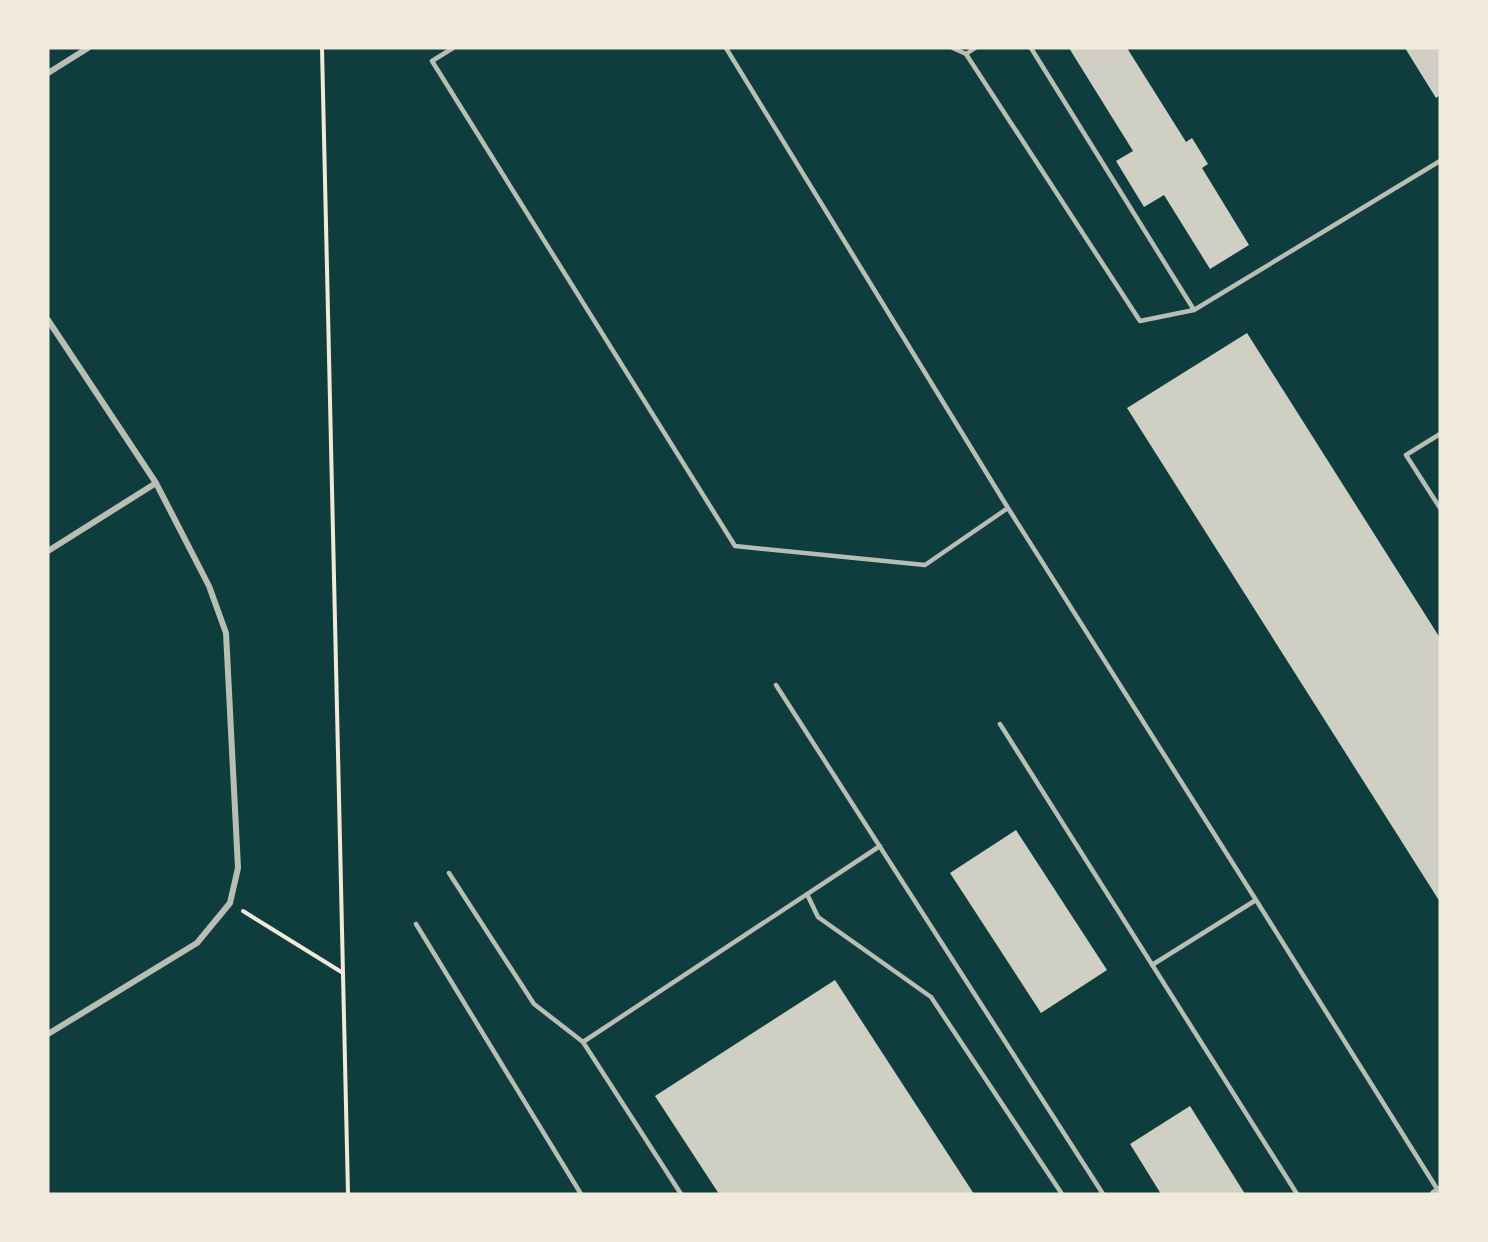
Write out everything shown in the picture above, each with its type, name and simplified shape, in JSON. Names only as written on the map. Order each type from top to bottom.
[{"type":"street","points":[[48,73],[88,48]]},
{"type":"street","points":[[48,320],[156,483],[209,586],[226,633],[238,868],[230,903],[197,943],[48,1034]]},
{"type":"street","points":[[48,551],[156,483]]},
{"type":"lane","points":[[453,48],[432,61],[735,546],[925,565],[1008,508]]},
{"type":"lane","points":[[726,48],[1008,508],[1438,1192]]},
{"type":"lane","points":[[953,48],[966,54],[1140,321],[1194,310],[1440,161]]},
{"type":"lane","points":[[966,54],[975,48]]},
{"type":"lane","points":[[1030,48],[1194,310]]},
{"type":"lane","points":[[1440,434],[1406,454],[1440,508]]},
{"type":"lane","points":[[776,685],[1103,1194]]},
{"type":"lane","points":[[1000,724],[1297,1194]]},
{"type":"lane","points":[[583,1042],[880,846]]},
{"type":"lane","points":[[449,873],[534,1004],[583,1042],[681,1194]]},
{"type":"lane","points":[[807,894],[819,917],[931,997],[1062,1194]]},
{"type":"lane","points":[[1152,965],[1256,900]]},
{"type":"lane","points":[[416,924],[581,1194]]},
{"type":"path","points":[[322,48],[348,1194]]},
{"type":"path","points":[[230,903],[343,973]]},
{"type":"building","points":[[1069,48],[1127,48],[1186,142],[1192,138],[1208,164],[1202,168],[1249,245],[1210,269],[1164,195],[1144,207],[1116,161],[1133,151]]},
{"type":"building","points":[[1405,48],[1440,48],[1440,95],[1436,98]]},
{"type":"building","points":[[1247,333],[1440,638],[1440,902],[1127,408]]},
{"type":"building","points":[[1016,830],[1107,970],[1041,1013],[950,873]]},
{"type":"building","points":[[835,980],[974,1194],[719,1194],[655,1096]]},
{"type":"building","points":[[1190,1106],[1245,1194],[1161,1194],[1130,1144]]}]
